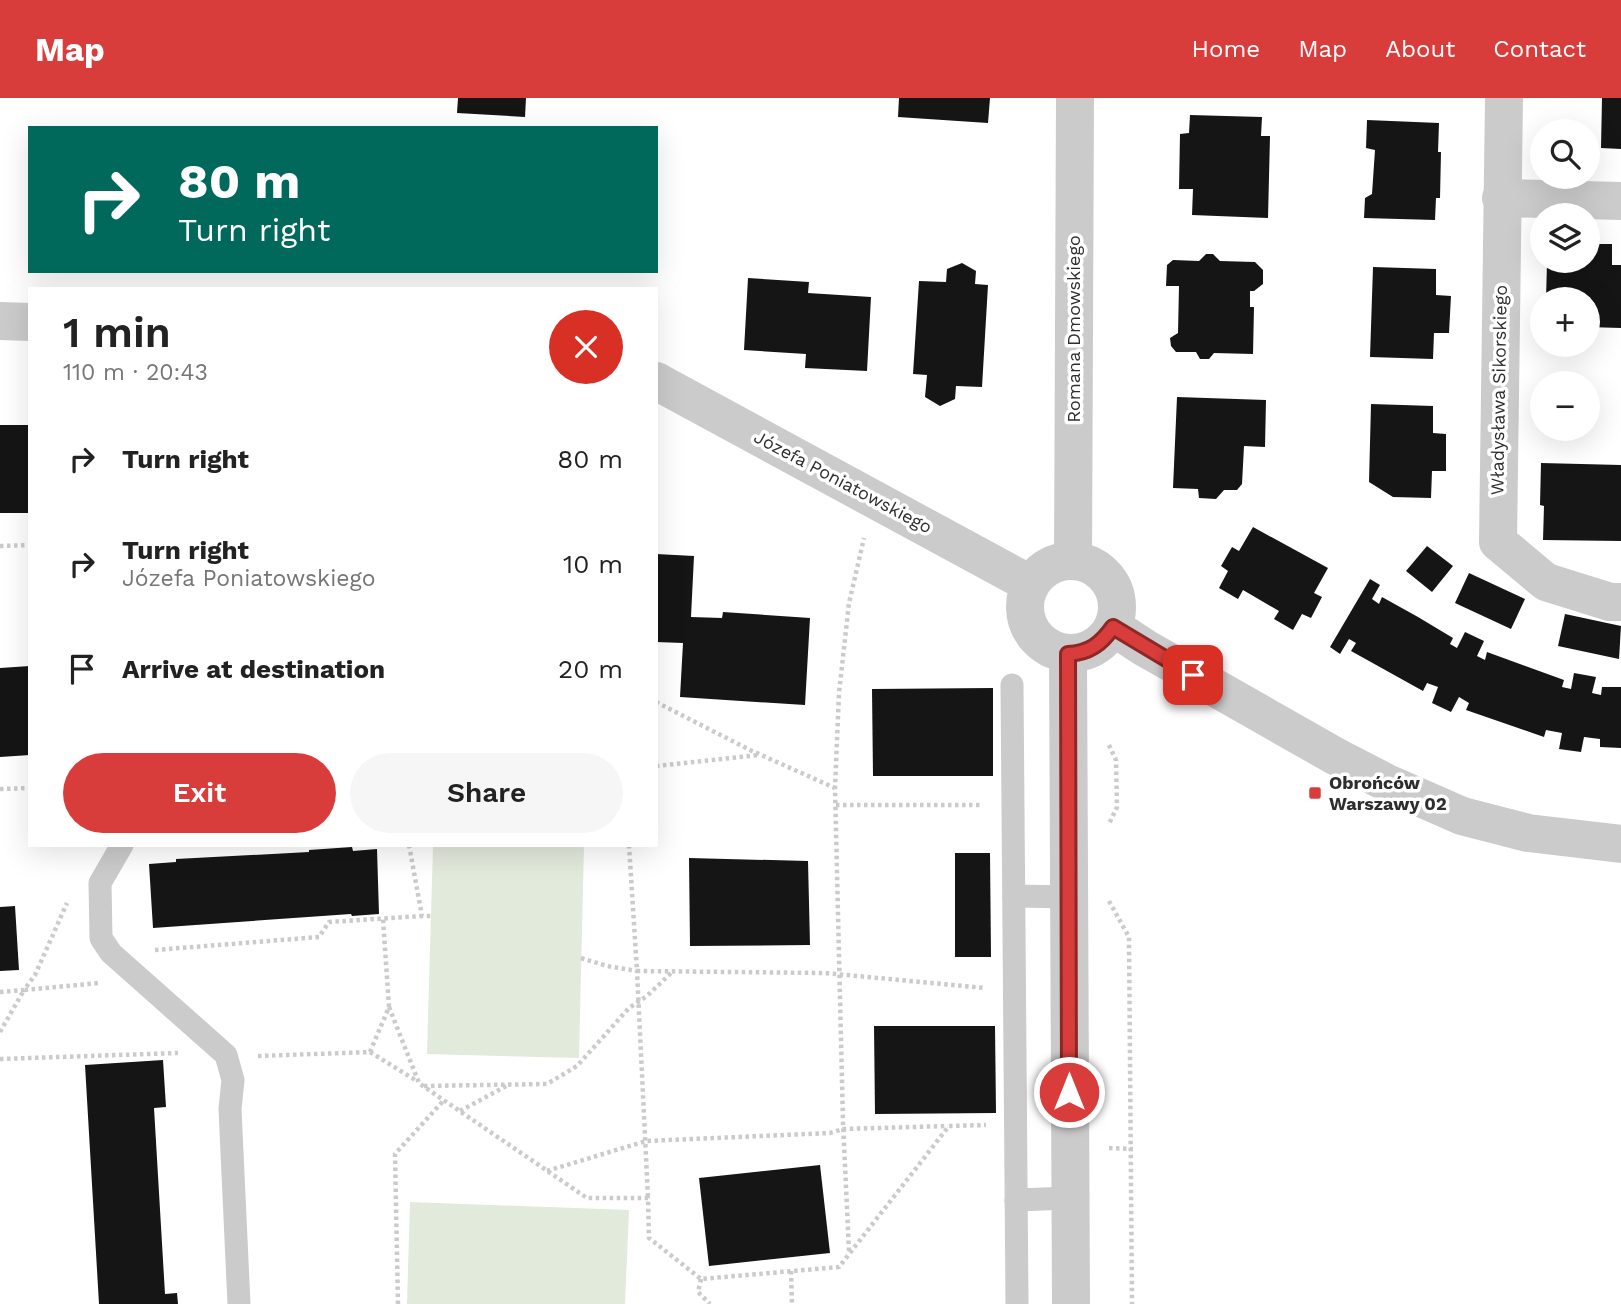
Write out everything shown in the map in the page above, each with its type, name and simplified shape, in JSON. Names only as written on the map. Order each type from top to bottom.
[{"type":"street","name":"Romana Dmowskiego","points":[[1073,561],[1075,98]]},
{"type":"street","name":"Władysława Sikorskiego","points":[[1504,98],[1498,542],[1546,582],[1610,602],[1621,602]]},
{"type":"street","points":[[1501,198],[1621,201]]},
{"type":"street","points":[[0,320],[28,322]]},
{"type":"street","name":"Józefa Poniatowskiego","points":[[658,382],[1030,584]]},
{"type":"street","points":[[1073,561],[1100,571],[1111,583],[1118,612],[1105,639],[1093,649],[1079,654],[1049,649],[1037,640],[1025,613],[1025,598],[1030,584],[1048,566],[1073,561]]},
{"type":"street","points":[[1113,627],[1335,756],[1389,784],[1462,816],[1528,833],[1621,844]]},
{"type":"street","points":[[1068,654],[1087,895],[1070,1198],[1071,1304]]},
{"type":"lane","points":[[1012,685],[1017,1304]]},
{"type":"lane","points":[[121,847],[100,883],[101,938],[111,953],[226,1055],[233,1080],[230,1109],[239,1304]]},
{"type":"lane","points":[[1014,896],[1087,895]]},
{"type":"lane","points":[[1016,1200],[1070,1198]]},
{"type":"path","points":[[849,1252],[843,1129],[835,788],[839,694],[849,603],[864,536]]},
{"type":"path","points":[[0,546],[28,545]]},
{"type":"path","points":[[658,703],[835,788]]},
{"type":"path","points":[[1105,738],[1116,760],[1117,807],[1107,828]]},
{"type":"path","points":[[658,766],[760,754]]},
{"type":"path","points":[[0,789],[28,788]]},
{"type":"path","points":[[836,805],[1013,805]]},
{"type":"path","points":[[409,847],[422,916]]},
{"type":"path","points":[[629,847],[649,1238],[701,1279],[839,1268],[949,1126]]},
{"type":"path","points":[[0,1032],[35,975],[73,891]]},
{"type":"path","points":[[1087,895],[1129,937],[1132,1304]]},
{"type":"path","points":[[111,953],[319,937],[329,922],[431,916]]},
{"type":"path","points":[[383,919],[389,1007],[421,1084]]},
{"type":"path","points":[[581,958],[637,971],[825,973],[993,989]]},
{"type":"path","points":[[0,992],[118,982],[131,971]]},
{"type":"path","points":[[421,1084],[547,1084],[577,1066],[629,1008],[673,972]]},
{"type":"path","points":[[370,1052],[389,1007]]},
{"type":"path","points":[[0,1059],[205,1052],[226,1055],[370,1052],[587,1198],[649,1198]]},
{"type":"path","points":[[460,1111],[510,1084]]},
{"type":"path","points":[[398,1304],[393,1190],[395,1154],[444,1100]]},
{"type":"path","points":[[547,1171],[646,1141],[830,1133],[843,1129],[1016,1124]]},
{"type":"path","points":[[791,1271],[792,1304]]},
{"type":"path","points":[[701,1279],[698,1292],[710,1304]]},
{"type":"shaded area","points":[[433,847],[584,847],[579,1058],[427,1054]]},
{"type":"shaded area","points":[[410,1202],[629,1210],[625,1304],[407,1304]]},
{"type":"building","points":[[458,98],[526,98],[525,117],[457,113]]},
{"type":"building","points":[[899,98],[990,98],[988,123],[898,117]]},
{"type":"building","points":[[1602,98],[1621,98],[1621,149],[1601,148]]},
{"type":"building","points":[[1190,115],[1262,117],[1261,136],[1270,136],[1268,218],[1192,215],[1193,189],[1179,189],[1180,134],[1189,133]]},
{"type":"building","points":[[1367,120],[1439,123],[1440,198],[1436,198],[1435,220],[1364,218],[1365,198],[1372,194],[1375,150],[1366,148]]},
{"type":"building","points":[[1600,244],[1612,244],[1612,265],[1621,265],[1621,328],[1600,327],[1600,287],[1546,287],[1547,273],[1600,273]]},
{"type":"building","points":[[1206,254],[1213,254],[1220,261],[1255,262],[1263,270],[1263,284],[1250,291],[1250,307],[1254,307],[1253,354],[1214,353],[1209,359],[1200,359],[1196,352],[1176,352],[1171,346],[1170,338],[1178,333],[1179,286],[1166,286],[1167,265],[1173,260],[1199,261]]},
{"type":"building","points":[[962,263],[976,271],[975,284],[988,285],[982,387],[956,386],[955,399],[940,406],[925,397],[927,375],[913,374],[919,281],[946,282],[947,269]]},
{"type":"building","points":[[1373,267],[1436,269],[1436,295],[1451,296],[1449,333],[1434,333],[1433,359],[1370,357]]},
{"type":"building","points":[[748,278],[809,282],[808,293],[871,297],[867,371],[805,368],[806,354],[744,350]]},
{"type":"building","points":[[1177,397],[1266,400],[1265,447],[1244,446],[1242,484],[1237,490],[1224,490],[1216,499],[1199,498],[1198,489],[1173,488]]},
{"type":"building","points":[[1371,404],[1433,406],[1433,433],[1446,434],[1446,471],[1432,471],[1431,498],[1393,497],[1369,482]]},
{"type":"building","points":[[0,425],[28,425],[28,513],[0,513]]},
{"type":"building","points":[[1541,463],[1621,465],[1621,541],[1543,540]]},
{"type":"building","points":[[1253,527],[1328,568],[1314,593],[1322,597],[1311,618],[1302,614],[1293,630],[1274,619],[1279,611],[1243,590],[1238,599],[1219,588],[1228,571],[1221,566],[1232,547],[1239,551]]},
{"type":"building","points":[[1427,546],[1453,566],[1432,592],[1406,571]]},
{"type":"building","points":[[658,554],[694,556],[691,617],[722,618],[723,612],[810,618],[805,705],[680,697],[683,643],[658,642]]},
{"type":"building","points":[[1469,573],[1525,599],[1511,629],[1455,603]]},
{"type":"building","points":[[1370,579],[1380,585],[1372,599],[1379,604],[1382,597],[1418,617],[1453,638],[1450,644],[1457,648],[1465,632],[1484,641],[1477,656],[1485,660],[1487,652],[1564,680],[1562,687],[1571,689],[1574,673],[1596,677],[1592,693],[1601,695],[1602,687],[1621,687],[1621,748],[1600,747],[1600,739],[1584,737],[1581,752],[1559,749],[1562,733],[1546,730],[1544,737],[1466,710],[1469,703],[1459,697],[1451,712],[1432,703],[1438,687],[1427,683],[1423,691],[1351,651],[1356,643],[1349,639],[1340,654],[1330,647]]},
{"type":"building","points":[[1565,614],[1621,626],[1619,659],[1558,646]]},
{"type":"building","points":[[28,666],[28,755],[0,757],[0,668]]},
{"type":"building","points":[[993,688],[993,776],[873,776],[872,689]]},
{"type":"building","points":[[352,847],[353,851],[377,849],[379,914],[153,928],[149,864],[176,862],[176,859]]},
{"type":"building","points":[[955,853],[990,853],[991,957],[955,957]]},
{"type":"building","points":[[689,858],[808,861],[810,945],[690,946]]},
{"type":"building","points":[[15,906],[19,970],[0,971],[0,907]]},
{"type":"building","points":[[874,1026],[995,1026],[996,1113],[875,1114]]},
{"type":"building","points":[[163,1060],[166,1107],[154,1108],[165,1294],[177,1293],[178,1304],[99,1304],[85,1065]]},
{"type":"building","points":[[820,1165],[830,1253],[709,1266],[699,1178]]},
{"type":"place","name":"Obrońców Warszawy 02","points":[[1315,793]]},
{"type":"route","points":[[1069,1092],[1068,654],[1079,654],[1093,649],[1105,639],[1113,627],[1193,675]]}]
